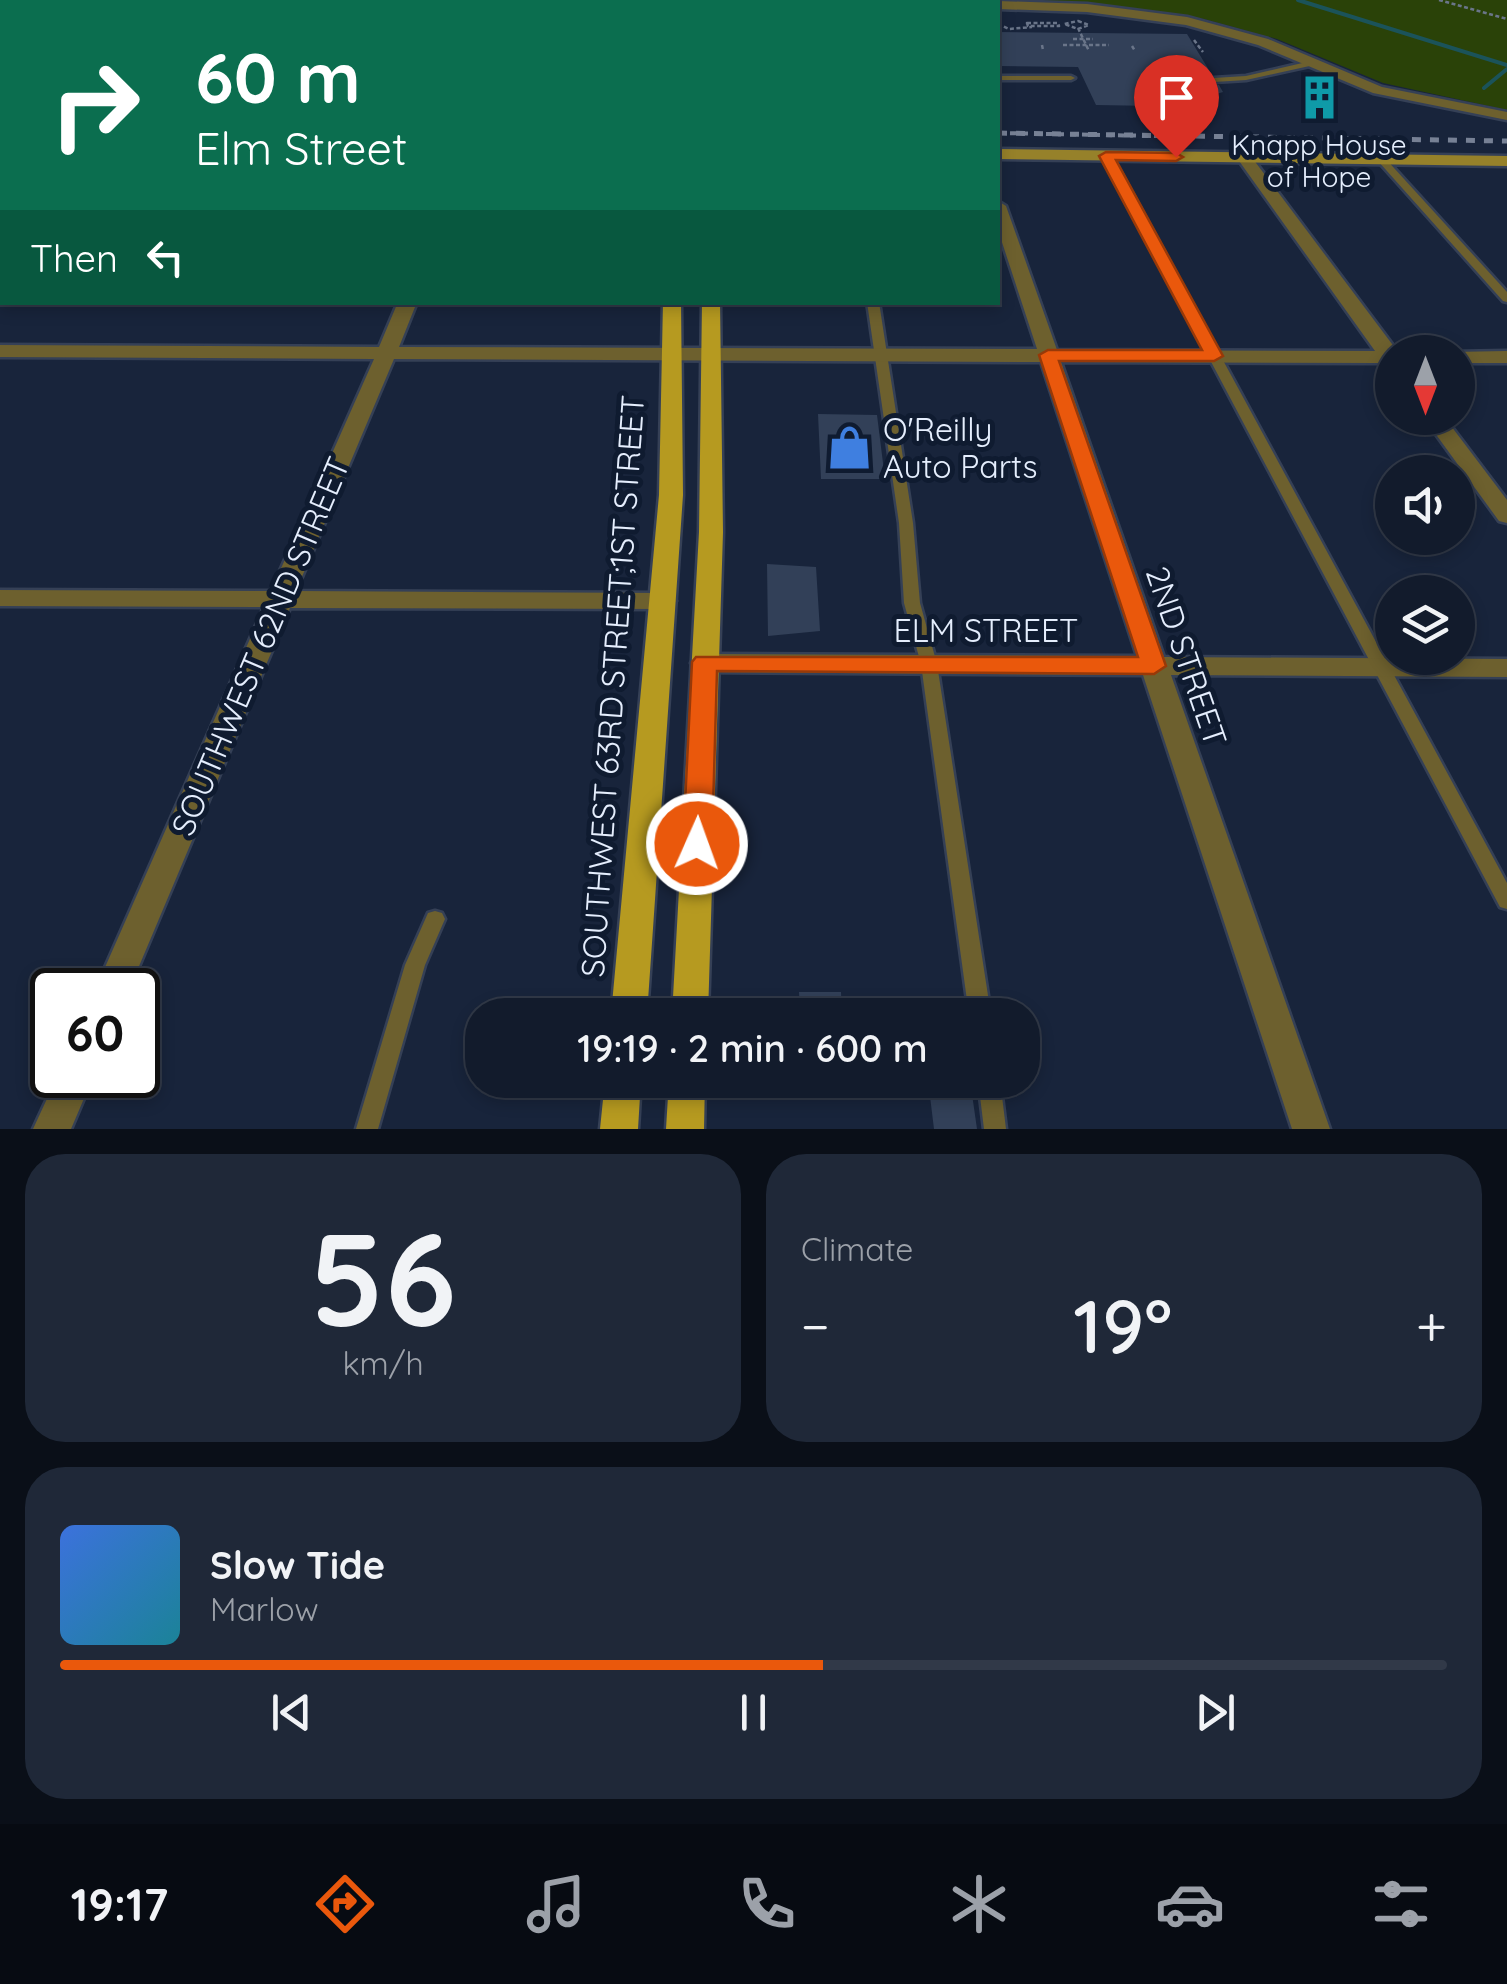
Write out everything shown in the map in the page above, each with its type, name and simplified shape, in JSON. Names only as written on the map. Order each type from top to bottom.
[{"type":"main road","points":[[1000,154],[1507,161]]},
{"type":"main road","name":"SOUTHWEST 63RD STREET;1ST STREET","points":[[629,998],[671,495],[672,305]]},
{"type":"main road","points":[[691,998],[712,516],[711,305]]},
{"type":"main road","points":[[619,1129],[622,1098]]},
{"type":"main road","points":[[686,1129],[687,1098]]},
{"type":"street","points":[[1000,5],[1087,8],[1187,21],[1262,42],[1392,94],[1507,116]]},
{"type":"street","points":[[1245,158],[1375,335]]},
{"type":"street","name":"2ND STREET","points":[[1000,212],[1311,1129]]},
{"type":"street","name":"SOUTHWEST 62ND STREET","points":[[121,968],[407,305]]},
{"type":"street","points":[[0,351],[1375,358]]},
{"type":"street","points":[[1475,357],[1507,357]]},
{"type":"street","points":[[1447,435],[1507,516]]},
{"type":"street","points":[[0,598],[663,601]]},
{"type":"street","name":"ELM STREET","points":[[705,662],[1375,667]]},
{"type":"street","name":"ELM STREET","points":[[1475,668],[1507,668]]},
{"type":"street","points":[[52,1129],[66,1098]]},
{"type":"lane","points":[[1223,82],[1310,63]]},
{"type":"lane","points":[[1000,78],[1071,78]]},
{"type":"lane","points":[[1106,156],[1375,654]]},
{"type":"lane","points":[[1380,160],[1507,299]]},
{"type":"lane","points":[[874,305],[906,523],[912,603],[929,664],[978,998]]},
{"type":"lane","points":[[1386,675],[1507,901]]},
{"type":"lane","points":[[368,1129],[415,965],[435,919]]},
{"type":"lane","points":[[992,1098],[996,1129]]},
{"type":"path","points":[[1439,0],[1507,19]]},
{"type":"path","points":[[1071,13],[1089,51]]},
{"type":"path","points":[[1000,24],[1019,29],[1037,26]]},
{"type":"path","points":[[1074,39],[1093,39]]},
{"type":"path","points":[[1192,40],[1204,52]]},
{"type":"path","points":[[1063,45],[1110,46]]},
{"type":"green space","points":[[1000,0],[1507,0],[1507,110],[1383,83],[1277,39],[1204,19],[1108,5]]},
{"type":"building","points":[[1000,32],[1187,34],[1212,75],[1206,81],[1219,85],[1223,92],[1207,97],[1213,107],[1096,105],[1078,67],[1000,66]]},
{"type":"building","name":"O'Reilly Auto Parts","points":[[818,414],[877,415],[885,479],[821,479]]},
{"type":"building","points":[[767,564],[816,567],[820,631],[768,636]]},
{"type":"building","points":[[799,992],[841,992],[841,998],[799,998]]},
{"type":"building","points":[[930,1098],[973,1098],[977,1129],[934,1129]]},
{"type":"waterway","points":[[1298,0],[1507,65]]},
{"type":"waterway","points":[[1484,88],[1507,69]]},
{"type":"railway","points":[[1000,133],[1157,136]]},
{"type":"railway","points":[[1000,133],[1507,141]]},
{"type":"place","name":"Knapp House of Hope","points":[[1319,98]]},
{"type":"place","name":"O'Reilly Auto Parts","points":[[850,447]]},
{"type":"route","points":[[697,844],[705,662],[1154,666],[1048,355],[1214,356],[1106,156],[1176,157]]}]
